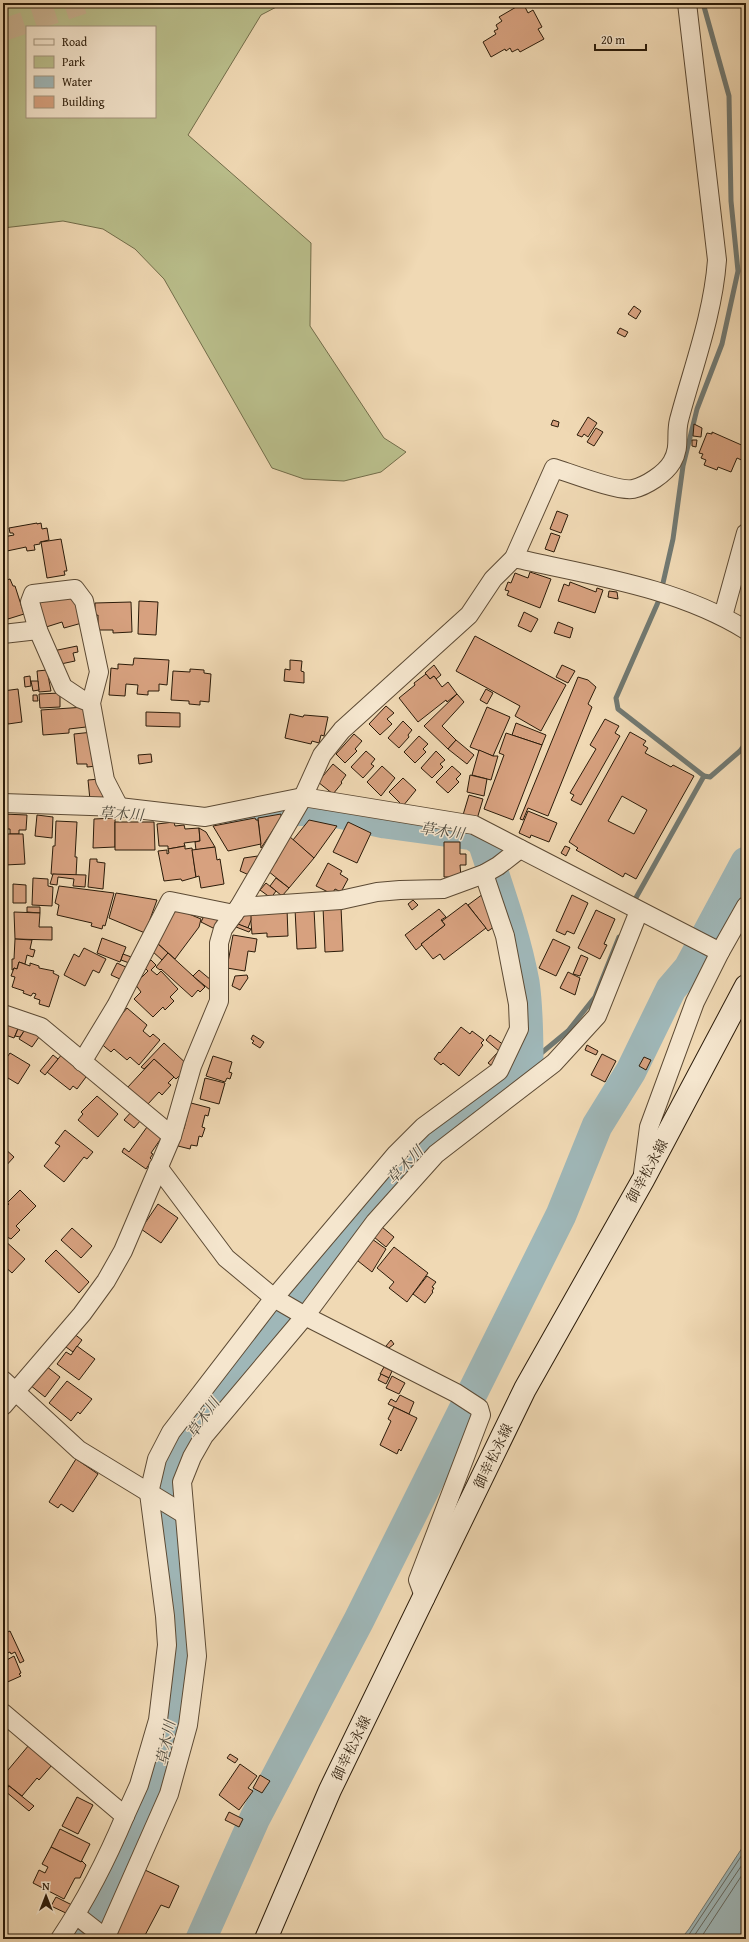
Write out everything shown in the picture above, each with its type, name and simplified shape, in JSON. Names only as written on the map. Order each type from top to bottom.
[{"type":"main road","name":"御幸松永線","points":[[266,1939],[330,1790],[425,1599],[525,1389],[642,1180],[746,986]]},
{"type":"street","points":[[3,1406],[9,1386],[82,1314],[106,1281],[123,1251],[172,1136],[192,1066],[219,1001],[219,943],[223,929],[236,911],[298,806],[322,755],[342,730],[468,615],[493,579],[514,558],[554,468],[618,488],[631,490],[649,484],[671,463],[678,447],[679,423],[715,290],[717,260],[687,3]]},
{"type":"street","points":[[723,616],[746,533]]},
{"type":"street","points":[[514,558],[658,590],[723,616],[746,630]]},
{"type":"street","points":[[91,703],[81,700],[63,688],[38,630],[30,602],[33,594],[75,589],[84,601],[99,672],[91,703],[105,780],[119,807]]},
{"type":"street","points":[[3,634],[38,630]]},
{"type":"street","points":[[3,803],[119,807],[206,817],[298,806],[474,825],[708,946]]},
{"type":"street","points":[[82,1062],[116,1006],[170,901],[236,911],[340,900],[377,892],[443,889],[490,870],[520,849]]},
{"type":"street","points":[[60,1939],[79,1917],[109,1854],[139,1785],[160,1721],[167,1645],[152,1494],[157,1459],[170,1432],[396,1154],[423,1127],[499,1071],[519,1030],[518,1004],[490,870]]},
{"type":"street","points":[[642,1180],[649,1127],[695,1002],[708,946],[746,906]]},
{"type":"street","points":[[79,1917],[102,1937],[169,1794],[185,1724],[197,1656],[180,1511],[182,1482],[192,1456],[204,1436],[375,1222],[436,1154],[554,1063],[597,1016],[633,907]]},
{"type":"street","points":[[3,1014],[41,1028],[172,1136]]},
{"type":"street","points":[[158,1167],[226,1258],[278,1300],[479,1408],[481,1415],[418,1580],[425,1599]]},
{"type":"street","points":[[9,1386],[79,1450],[180,1511]]},
{"type":"street","points":[[3,1713],[125,1816]]},
{"type":"street","points":[[160,1721],[185,1724]]},
{"type":"green space","points":[[3,3],[284,3],[261,15],[188,135],[311,243],[310,326],[384,438],[406,452],[381,472],[344,481],[304,479],[272,468],[164,279],[135,249],[103,229],[63,221],[3,228]]},
{"type":"water","points":[[746,1842],[746,1939],[681,1939],[689,1929]]},
{"type":"building","points":[[523,3],[528,13],[533,10],[542,27],[538,29],[544,39],[520,52],[518,49],[512,52],[510,48],[506,51],[505,49],[491,57],[483,42],[496,34],[494,31],[498,29],[496,25],[502,21],[499,17]]},
{"type":"building","points":[[634,306],[641,311],[636,319],[628,314]]},
{"type":"building","points":[[620,328],[628,332],[625,337],[617,333]]},
{"type":"building","points":[[588,417],[597,423],[588,437],[584,434],[582,437],[577,435]]},
{"type":"building","points":[[553,420],[559,422],[558,427],[551,425]]},
{"type":"building","points":[[694,424],[702,428],[701,437],[693,436]]},
{"type":"building","points":[[596,428],[603,432],[594,446],[587,442]]},
{"type":"building","points":[[712,432],[746,447],[746,462],[737,458],[731,472],[718,467],[717,470],[704,465],[706,460],[701,458],[703,454],[699,453],[707,433],[712,434]]},
{"type":"building","points":[[692,440],[697,440],[696,447],[692,446]]},
{"type":"building","points":[[557,511],[568,515],[561,533],[550,529]]},
{"type":"building","points":[[41,523],[42,529],[47,528],[49,540],[34,545],[35,550],[27,551],[26,547],[7,551],[6,547],[3,547],[3,537],[14,535],[13,533],[10,533],[9,528]]},
{"type":"building","points":[[551,533],[560,536],[554,552],[545,549]]},
{"type":"building","points":[[61,539],[67,571],[64,571],[65,575],[47,578],[41,542]]},
{"type":"building","points":[[530,572],[551,579],[540,608],[507,595],[509,591],[505,590],[508,582],[511,583],[515,573],[528,578]]},
{"type":"building","points":[[10,579],[13,586],[15,586],[24,614],[8,619],[3,604],[3,581]]},
{"type":"building","points":[[570,582],[596,592],[597,588],[603,590],[595,613],[558,601],[564,584],[569,586]]},
{"type":"building","points":[[609,591],[617,592],[618,599],[608,597]]},
{"type":"building","points":[[73,592],[82,623],[64,628],[62,622],[43,628],[35,600]]},
{"type":"building","points":[[139,601],[158,602],[156,635],[138,634]]},
{"type":"building","points":[[131,602],[132,632],[113,633],[113,630],[98,630],[98,615],[95,616],[95,603]]},
{"type":"building","points":[[524,612],[538,619],[531,632],[518,626]]},
{"type":"building","points":[[558,622],[573,628],[570,638],[554,633]]},
{"type":"building","points":[[475,636],[566,685],[541,731],[515,716],[520,706],[456,671]]},
{"type":"building","points":[[77,646],[78,652],[73,653],[75,661],[56,665],[53,651]]},
{"type":"building","points":[[134,658],[169,660],[167,685],[159,684],[159,691],[148,691],[148,695],[137,694],[138,685],[126,684],[125,696],[109,695],[111,668],[118,669],[118,664],[133,665]]},
{"type":"building","points":[[290,660],[302,661],[301,671],[304,672],[304,683],[284,681],[285,669],[290,670]]},
{"type":"building","points":[[434,665],[441,675],[436,679],[434,676],[430,679],[425,673]]},
{"type":"building","points":[[562,665],[575,671],[568,683],[556,677]]},
{"type":"building","points":[[190,669],[204,670],[204,673],[211,674],[209,702],[200,701],[200,705],[189,704],[189,701],[171,700],[173,671],[190,672]]},
{"type":"building","points":[[47,670],[51,691],[39,692],[37,671]]},
{"type":"building","points":[[426,674],[430,679],[434,676],[442,687],[448,682],[457,694],[447,702],[446,700],[418,722],[399,698],[415,685],[414,683]]},
{"type":"building","points":[[30,676],[31,686],[25,687],[24,677]]},
{"type":"building","points":[[578,677],[588,680],[596,687],[588,704],[592,707],[548,816],[528,808],[523,820],[520,819]]},
{"type":"building","points":[[31,681],[38,681],[39,690],[33,691]]},
{"type":"building","points":[[18,689],[22,722],[8,724],[7,720],[3,721],[3,691]]},
{"type":"building","points":[[486,689],[493,693],[487,704],[480,700]]},
{"type":"building","points":[[60,693],[60,707],[40,708],[39,694]]},
{"type":"building","points":[[457,694],[464,702],[442,726],[456,740],[448,749],[424,726]]},
{"type":"building","points":[[33,695],[37,695],[38,701],[33,701]]},
{"type":"building","points":[[386,706],[394,713],[387,719],[392,724],[380,735],[369,724]]},
{"type":"building","points":[[85,707],[86,727],[69,729],[69,733],[43,735],[41,710]]},
{"type":"building","points":[[487,707],[510,717],[493,756],[470,747]]},
{"type":"building","points":[[146,712],[180,713],[180,727],[146,726]]},
{"type":"building","points":[[290,714],[303,717],[304,715],[328,717],[324,736],[321,735],[319,743],[312,741],[311,744],[285,738]]},
{"type":"building","points":[[605,719],[619,726],[615,733],[620,736],[581,805],[571,800],[574,795],[570,793],[596,749],[590,745]]},
{"type":"building","points":[[403,721],[412,730],[408,735],[409,737],[399,748],[388,738]]},
{"type":"building","points":[[516,723],[546,735],[542,745],[512,735]]},
{"type":"building","points":[[93,732],[97,766],[87,767],[87,764],[77,764],[74,734]]},
{"type":"building","points":[[630,732],[646,741],[643,745],[648,748],[645,753],[671,767],[673,765],[694,776],[636,879],[625,873],[623,877],[576,850],[578,848],[569,842]],"holes":[[[622,796],[647,810],[634,834],[608,821]]]},
{"type":"building","points":[[506,733],[542,745],[513,820],[484,809],[504,755],[499,753]]},
{"type":"building","points":[[354,734],[362,741],[355,749],[357,751],[345,763],[336,754]]},
{"type":"building","points":[[419,736],[428,744],[423,749],[426,752],[415,763],[404,752]]},
{"type":"building","points":[[456,740],[474,755],[467,764],[448,749]]},
{"type":"building","points":[[479,750],[493,756],[498,756],[491,780],[472,775]]},
{"type":"building","points":[[366,751],[375,759],[371,764],[374,766],[363,778],[351,767]]},
{"type":"building","points":[[436,751],[445,760],[440,764],[443,767],[432,778],[421,768]]},
{"type":"building","points":[[151,754],[152,762],[139,764],[138,755]]},
{"type":"building","points":[[333,764],[346,775],[341,782],[342,783],[333,794],[318,782]]},
{"type":"building","points":[[382,766],[395,778],[381,796],[367,782]]},
{"type":"building","points":[[452,766],[461,774],[456,779],[459,782],[448,793],[436,782]]},
{"type":"building","points":[[470,775],[487,779],[484,796],[467,792]]},
{"type":"building","points":[[403,778],[416,790],[403,806],[389,792]]},
{"type":"building","points":[[100,779],[103,798],[90,800],[88,780]]},
{"type":"building","points":[[469,795],[483,799],[477,819],[463,815]]},
{"type":"building","points":[[528,811],[557,823],[549,842],[531,835],[530,838],[519,833]]},
{"type":"building","points":[[3,814],[27,815],[26,830],[19,830],[19,834],[10,834],[10,829],[3,829]]},
{"type":"building","points":[[281,814],[281,818],[261,848],[258,818]]},
{"type":"building","points":[[37,815],[53,817],[52,838],[35,836]]},
{"type":"building","points":[[115,818],[115,847],[93,848],[94,819]]},
{"type":"building","points":[[255,818],[258,820],[261,844],[228,851],[213,826]]},
{"type":"building","points":[[309,820],[337,826],[314,858],[293,840]]},
{"type":"building","points":[[56,821],[77,822],[75,857],[77,857],[76,876],[51,874],[53,846],[55,846]]},
{"type":"building","points":[[115,822],[154,822],[155,850],[115,850]]},
{"type":"building","points":[[174,822],[175,826],[184,825],[185,829],[199,828],[200,841],[184,843],[185,846],[168,849],[168,846],[159,846],[157,824]]},
{"type":"building","points":[[348,822],[371,833],[357,863],[333,852]]},
{"type":"building","points":[[199,828],[206,832],[215,847],[196,850],[195,842],[200,841]]},
{"type":"building","points":[[3,834],[23,834],[25,864],[5,865],[5,861],[3,861]]},
{"type":"building","points":[[289,836],[314,858],[289,888],[268,871],[277,861],[276,859]]},
{"type":"building","points":[[444,842],[460,842],[460,854],[466,854],[466,865],[460,865],[461,877],[444,877]]},
{"type":"building","points":[[185,846],[185,849],[192,848],[196,877],[182,881],[181,879],[164,881],[158,851],[167,850],[167,854],[169,853],[168,849]]},
{"type":"building","points":[[565,846],[570,848],[566,856],[561,853]]},
{"type":"building","points":[[215,847],[217,860],[220,859],[224,884],[201,888],[199,876],[196,877],[192,850]]},
{"type":"building","points":[[258,856],[249,875],[240,871],[244,858]]},
{"type":"building","points":[[90,859],[97,859],[97,862],[105,863],[103,889],[88,887]]},
{"type":"building","points":[[328,863],[342,871],[340,874],[348,879],[341,892],[335,889],[332,894],[316,886]]},
{"type":"building","points":[[53,874],[86,875],[85,887],[73,886],[74,879],[58,877],[57,885],[50,884]]},
{"type":"building","points":[[33,878],[48,879],[48,886],[53,887],[52,906],[32,905]]},
{"type":"building","points":[[276,878],[289,888],[282,896],[270,886]]},
{"type":"building","points":[[266,883],[276,891],[271,898],[260,890]]},
{"type":"building","points":[[13,884],[26,885],[26,903],[13,903]]},
{"type":"building","points":[[59,886],[114,893],[105,926],[103,925],[102,929],[91,926],[92,923],[57,915],[59,905],[55,903]]},
{"type":"building","points":[[116,893],[157,900],[145,933],[109,918]]},
{"type":"building","points":[[483,894],[494,927],[488,931],[468,905]]},
{"type":"building","points":[[572,895],[588,903],[574,934],[567,931],[565,935],[556,931]]},
{"type":"building","points":[[413,900],[418,905],[412,910],[408,904]]},
{"type":"building","points":[[466,903],[486,928],[444,960],[440,954],[433,959],[421,944],[445,925],[442,921]]},
{"type":"building","points":[[27,907],[40,907],[40,913],[27,912]]},
{"type":"building","points":[[323,907],[341,907],[343,951],[325,952]]},
{"type":"building","points":[[177,909],[201,919],[199,927],[175,959],[156,942],[172,910]]},
{"type":"building","points":[[287,909],[288,936],[267,937],[267,933],[252,934],[250,911]]},
{"type":"building","points":[[295,909],[314,909],[316,948],[297,949]]},
{"type":"building","points":[[439,909],[446,917],[441,920],[445,925],[421,944],[422,945],[416,950],[405,935]]},
{"type":"building","points":[[596,910],[615,919],[604,944],[607,945],[600,959],[578,948]]},
{"type":"building","points":[[242,911],[251,914],[251,920],[248,928],[237,924]]},
{"type":"building","points":[[14,912],[40,913],[39,927],[52,927],[52,940],[15,939]]},
{"type":"building","points":[[204,913],[219,921],[215,929],[201,922],[203,918],[197,915]]},
{"type":"building","points":[[238,924],[251,929],[249,932],[236,927]]},
{"type":"building","points":[[233,935],[257,939],[255,952],[248,951],[245,971],[227,968]]},
{"type":"building","points":[[102,938],[126,947],[120,962],[97,953]]},
{"type":"building","points":[[15,939],[32,940],[30,949],[35,950],[33,957],[27,955],[25,964],[19,962],[17,969],[14,968],[12,970],[12,959],[14,959]]},
{"type":"building","points":[[553,939],[570,947],[556,976],[539,968]]},
{"type":"building","points":[[158,944],[168,953],[162,960],[152,951]]},
{"type":"building","points":[[84,948],[106,959],[99,973],[93,970],[85,986],[64,975],[74,954],[79,957]]},
{"type":"building","points":[[168,953],[205,987],[200,992],[198,990],[192,997],[161,969],[160,970],[156,967]]},
{"type":"building","points":[[123,954],[134,958],[132,964],[121,960]]},
{"type":"building","points":[[581,955],[588,958],[580,976],[573,974]]},
{"type":"building","points":[[151,960],[156,965],[151,970],[157,975],[161,971],[178,989],[170,997],[174,1001],[165,1010],[163,1007],[153,1017],[134,999],[141,992],[135,984],[148,971],[144,967]]},
{"type":"building","points":[[19,962],[30,966],[30,963],[39,966],[39,968],[54,971],[53,973],[59,976],[49,1007],[39,1004],[40,1000],[34,998],[36,994],[33,993],[31,996],[23,993],[24,991],[12,987],[15,977],[11,976],[14,968],[17,969]]},
{"type":"building","points":[[117,963],[128,968],[122,980],[111,975]]},
{"type":"building","points":[[199,970],[211,980],[210,990],[193,976]]},
{"type":"building","points":[[568,972],[580,978],[575,995],[560,988]]},
{"type":"building","points":[[247,975],[248,978],[240,990],[232,986],[235,976]]},
{"type":"building","points":[[127,1008],[147,1025],[143,1031],[150,1037],[153,1034],[160,1040],[139,1065],[130,1057],[127,1060],[114,1049],[111,1052],[99,1042]]},
{"type":"building","points":[[3,1018],[20,1024],[14,1038],[3,1034]]},
{"type":"building","points":[[20,1024],[27,1027],[20,1037],[15,1036]]},
{"type":"building","points":[[461,1027],[470,1034],[472,1031],[484,1040],[481,1043],[483,1045],[459,1076],[443,1063],[441,1065],[434,1059]]},
{"type":"building","points":[[26,1028],[39,1037],[32,1047],[19,1039]]},
{"type":"building","points":[[253,1035],[264,1042],[260,1048],[252,1043],[254,1041],[251,1039]]},
{"type":"building","points":[[490,1035],[504,1045],[499,1051],[486,1040]]},
{"type":"building","points":[[164,1043],[189,1066],[176,1079],[154,1059],[144,1069],[141,1067]]},
{"type":"building","points":[[587,1045],[598,1051],[596,1055],[585,1050]]},
{"type":"building","points":[[10,1053],[30,1065],[18,1084],[3,1075],[3,1063]]},
{"type":"building","points":[[63,1053],[89,1073],[77,1089],[73,1086],[70,1090],[47,1072]]},
{"type":"building","points":[[497,1053],[501,1056],[492,1066],[488,1063]]},
{"type":"building","points":[[602,1054],[616,1061],[605,1082],[591,1075]]},
{"type":"building","points":[[53,1055],[58,1059],[45,1075],[40,1071]]},
{"type":"building","points":[[213,1056],[232,1062],[229,1072],[232,1073],[230,1079],[227,1078],[225,1082],[206,1076]]},
{"type":"building","points":[[644,1057],[651,1060],[646,1070],[639,1066]]},
{"type":"building","points":[[154,1059],[174,1077],[168,1083],[171,1085],[162,1095],[159,1092],[148,1104],[127,1088]]},
{"type":"building","points":[[205,1078],[225,1083],[219,1104],[200,1099]]},
{"type":"building","points":[[97,1096],[118,1114],[98,1137],[78,1120],[83,1114],[81,1112]]},
{"type":"building","points":[[191,1103],[210,1108],[208,1116],[205,1115],[202,1127],[205,1128],[202,1137],[199,1136],[197,1146],[191,1145],[190,1149],[178,1146],[182,1128],[184,1129],[188,1105]]},
{"type":"building","points":[[132,1111],[141,1120],[134,1128],[124,1120]]},
{"type":"building","points":[[147,1127],[162,1137],[151,1153],[153,1154],[150,1158],[152,1160],[146,1169],[122,1152],[124,1148],[129,1152]]},
{"type":"building","points":[[65,1130],[93,1152],[87,1159],[84,1157],[64,1182],[44,1166],[60,1146],[55,1143]]},
{"type":"building","points":[[3,1147],[14,1157],[3,1169]]},
{"type":"building","points":[[20,1190],[36,1206],[16,1226],[20,1230],[11,1239],[3,1235],[3,1210],[9,1204],[7,1203]]},
{"type":"building","points":[[158,1204],[178,1218],[161,1243],[141,1229]]},
{"type":"building","points":[[382,1227],[394,1237],[386,1247],[374,1237]]},
{"type":"building","points":[[72,1228],[92,1246],[81,1258],[61,1240]]},
{"type":"building","points":[[3,1239],[25,1259],[12,1273],[3,1265]]},
{"type":"building","points":[[372,1239],[386,1249],[372,1272],[358,1261],[358,1258]]},
{"type":"building","points":[[394,1247],[428,1273],[407,1302],[389,1288],[394,1282],[377,1268]]},
{"type":"building","points":[[56,1250],[89,1282],[79,1293],[45,1261]]},
{"type":"building","points":[[427,1276],[436,1282],[432,1287],[434,1288],[432,1291],[433,1292],[425,1303],[413,1294]]},
{"type":"building","points":[[73,1333],[82,1340],[73,1352],[63,1345]]},
{"type":"building","points":[[391,1340],[394,1344],[389,1348],[386,1346]]},
{"type":"building","points":[[77,1346],[95,1359],[79,1380],[57,1364],[66,1352],[71,1355]]},
{"type":"building","points":[[46,1366],[60,1377],[45,1397],[30,1385]]},
{"type":"building","points":[[384,1367],[392,1371],[389,1378],[380,1374]]},
{"type":"building","points":[[381,1374],[389,1378],[386,1384],[378,1380]]},
{"type":"building","points":[[392,1376],[405,1383],[399,1394],[386,1388]]},
{"type":"building","points":[[67,1381],[92,1399],[80,1414],[78,1412],[71,1421],[49,1403]]},
{"type":"building","points":[[400,1395],[414,1402],[409,1414],[388,1404],[391,1399],[396,1402]]},
{"type":"building","points":[[394,1407],[417,1418],[401,1451],[399,1449],[397,1454],[380,1445],[391,1421],[388,1419]]},
{"type":"building","points":[[76,1459],[98,1474],[73,1512],[61,1504],[58,1508],[49,1502]]},
{"type":"building","points":[[10,1631],[24,1661],[20,1663],[15,1652],[11,1654],[10,1652],[3,1655],[3,1634]]},
{"type":"building","points":[[14,1656],[21,1673],[19,1674],[21,1676],[3,1684],[3,1662]]},
{"type":"building","points":[[29,1745],[52,1765],[39,1780],[37,1778],[22,1796],[3,1781],[3,1776]]},
{"type":"building","points":[[230,1754],[238,1759],[235,1763],[227,1758]]},
{"type":"building","points":[[240,1764],[257,1776],[248,1788],[253,1791],[239,1810],[219,1795]]},
{"type":"building","points":[[260,1775],[270,1781],[262,1793],[253,1788]]},
{"type":"building","points":[[9,1786],[34,1806],[29,1811],[5,1791]]},
{"type":"building","points":[[77,1797],[93,1805],[78,1834],[62,1826]]},
{"type":"building","points":[[229,1812],[243,1819],[239,1827],[225,1820]]},
{"type":"building","points":[[60,1829],[90,1844],[81,1862],[51,1847]]},
{"type":"building","points":[[51,1847],[81,1862],[82,1861],[86,1865],[80,1878],[75,1878],[64,1899],[33,1883],[39,1870],[45,1873],[48,1867],[42,1864]]},
{"type":"building","points":[[145,1870],[179,1886],[169,1908],[161,1905],[143,1939],[133,1939],[126,1936],[124,1939],[113,1939]]},
{"type":"building","points":[[56,1897],[72,1905],[68,1914],[51,1906]]},
{"type":"waterway","points":[[663,583],[673,539],[683,466],[697,409],[722,344],[738,271],[731,201],[729,96],[703,3]]},
{"type":"waterway","points":[[659,600],[616,698],[618,709],[704,776]]},
{"type":"waterway","points":[[633,903],[704,776],[710,777],[740,751],[746,743]]},
{"type":"waterway","name":"草木川","points":[[83,1939],[122,1873],[164,1761],[175,1708],[182,1649],[169,1486],[177,1458],[196,1424],[362,1211],[419,1150],[528,1064],[528,1033],[524,982],[511,929],[483,842],[473,835],[385,823],[326,810],[276,811],[238,817]]},
{"type":"waterway","points":[[201,1939],[255,1818],[359,1620],[561,1215],[597,1126],[631,1071],[671,989],[689,968],[746,862]]},
{"type":"waterway","points":[[528,1064],[568,1031],[595,997],[619,937]]},
{"type":"tunnel","points":[[3,30],[83,3]]}]
